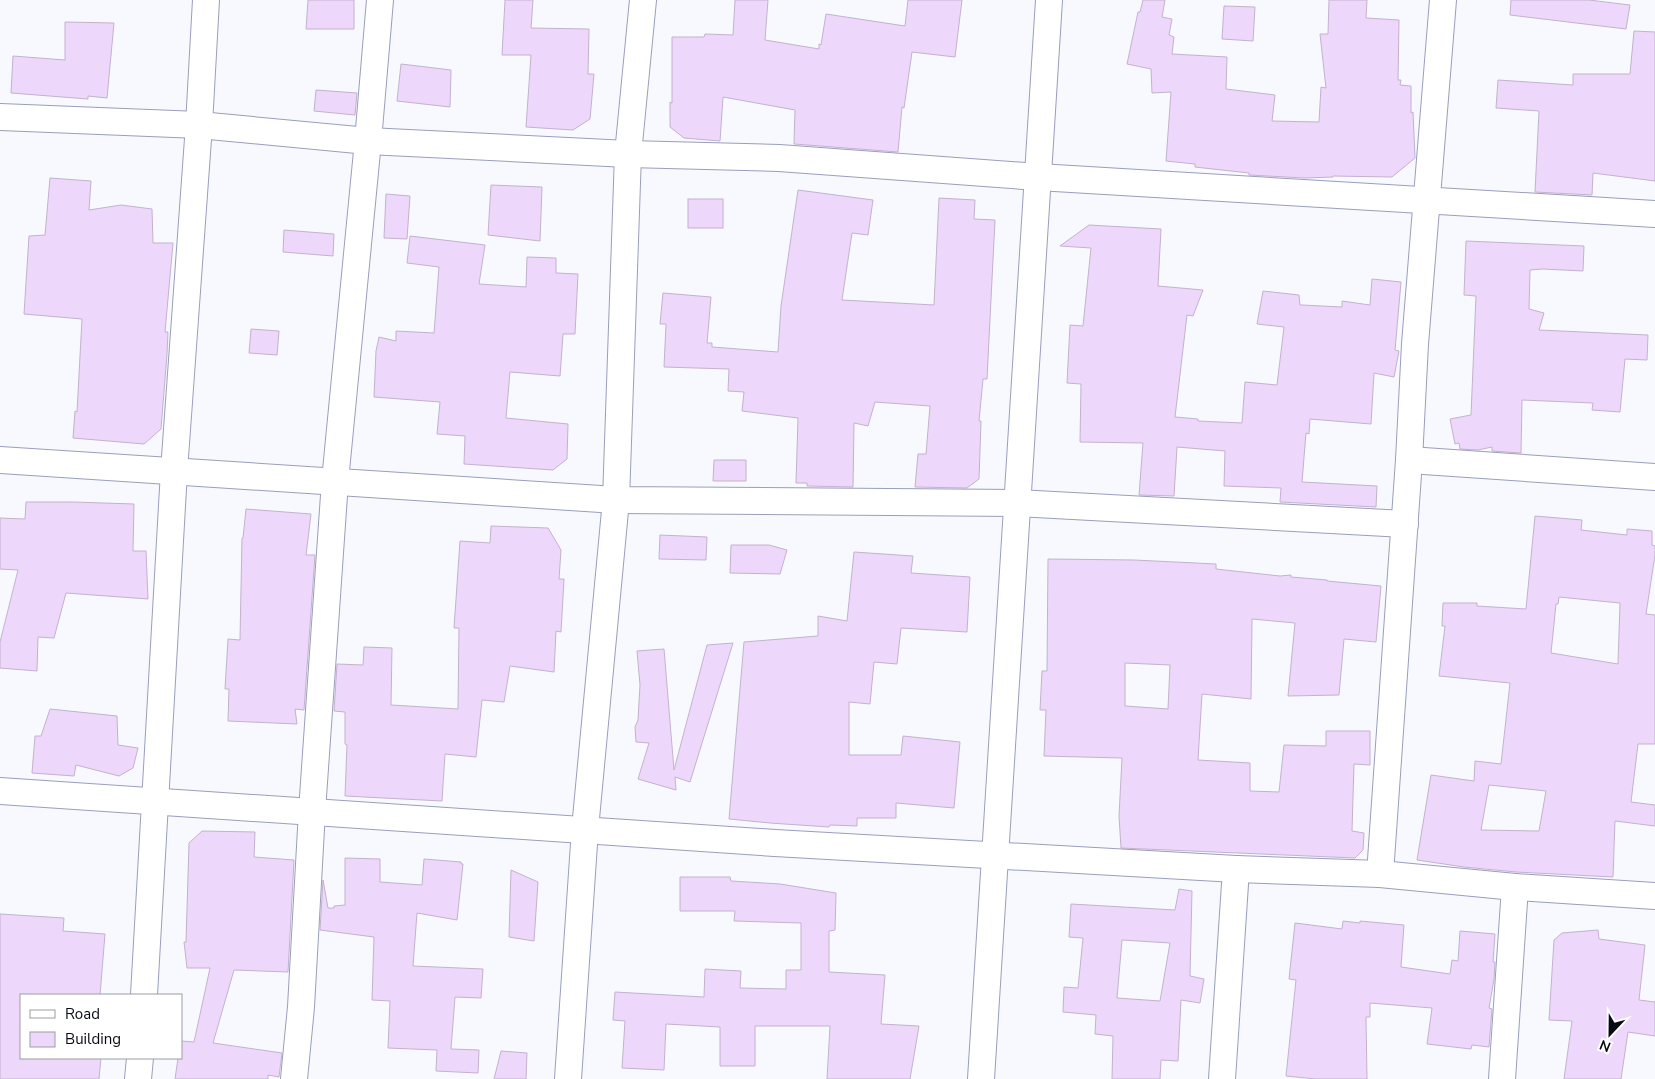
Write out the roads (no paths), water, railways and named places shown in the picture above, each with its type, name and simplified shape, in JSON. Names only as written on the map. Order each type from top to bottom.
[{"type":"street","points":[[144,994],[174,471],[206,0]]},
{"type":"street","points":[[294,1079],[301,1007],[312,811],[335,481],[380,0]]},
{"type":"street","points":[[568,1079],[585,829],[616,500],[628,154],[643,0]]},
{"type":"street","points":[[981,1079],[1049,0]]},
{"type":"street","points":[[1380,874],[1409,460],[1415,344],[1442,0]]},
{"type":"street","points":[[0,117],[199,125],[368,140],[628,154],[780,158],[1038,177],[1655,214]]},
{"type":"street","points":[[0,460],[616,500],[1018,502],[1404,524]]},
{"type":"street","points":[[1409,460],[1655,477]]},
{"type":"street","points":[[0,791],[774,843],[1380,874],[1515,888],[1655,896]]},
{"type":"street","points":[[1222,1079],[1236,868]]},
{"type":"street","points":[[1502,1079],[1515,888]]},
{"type":"street","points":[[138,1079],[140,1059]]}]
